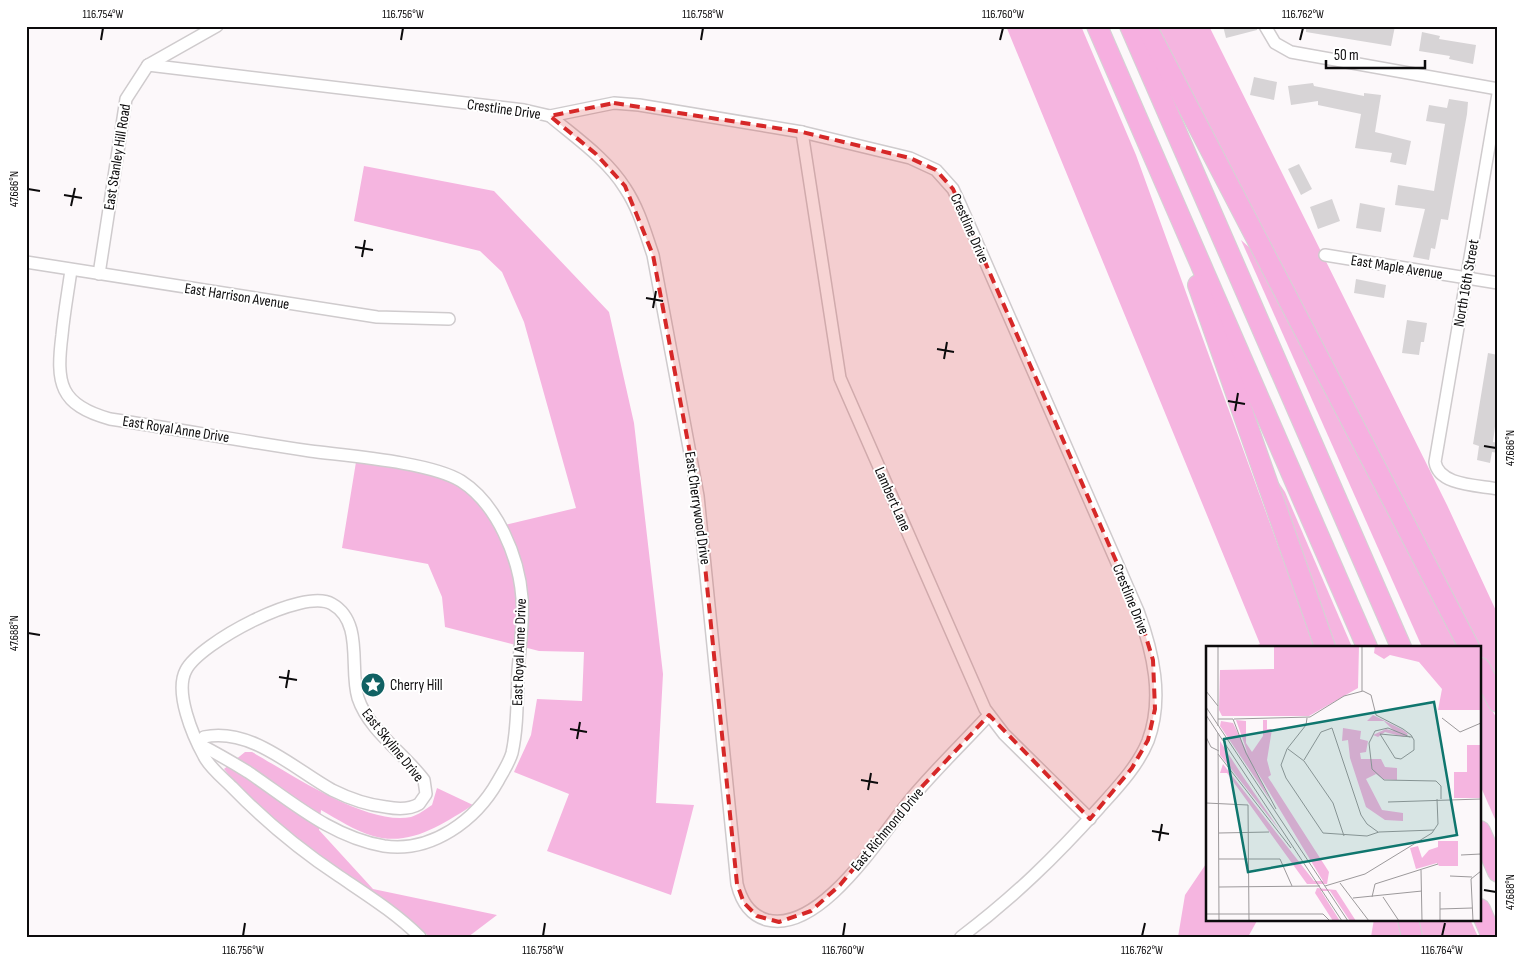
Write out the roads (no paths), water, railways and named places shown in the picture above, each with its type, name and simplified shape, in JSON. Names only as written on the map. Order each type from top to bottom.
[{"type":"highway","points":[[1097,26],[1367,646]]},
{"type":"highway","points":[[1130,26],[1401,646]]},
{"type":"highway","points":[[1146,26],[1468,646]]},
{"type":"highway","points":[[1157,162],[1211,325],[1248,424],[1326,646]]},
{"type":"highway","points":[[1482,672],[1498,702]]},
{"type":"highway","points":[[1482,836],[1498,872]]},
{"type":"highway","points":[[1482,914],[1492,937]]},
{"type":"highway","points":[[1408,920],[1412,937]]},
{"type":"street","name":"East Stanley Hill Road","points":[[99,274],[126,99],[148,65],[217,26]]},
{"type":"street","points":[[1265,26],[1274,43],[1291,52],[1498,89]]},
{"type":"street","name":"Crestline Drive","points":[[148,65],[524,110],[550,116],[614,103],[802,132],[922,162],[936,170],[953,189],[1138,611],[1153,660],[1156,678],[1152,726],[1148,740],[1132,768],[1090,819],[1049,863],[1008,901],[961,937]]},
{"type":"street","name":"North 16th Street","points":[[1498,94],[1435,462],[1438,472],[1446,479],[1498,489]]},
{"type":"street","name":"East Cherrywood Drive","points":[[550,116],[596,154],[625,186],[642,222],[653,255],[698,496],[737,884],[749,910],[758,916],[773,921]]},
{"type":"street","name":"Lambert Lane","points":[[802,132],[840,378],[949,630],[989,715],[1004,734],[1090,819]]},
{"type":"street","name":"East Maple Avenue","points":[[1326,255],[1498,283]]},
{"type":"street","name":"East Harrison Avenue","points":[[26,262],[378,317],[449,320]]},
{"type":"street","name":"East Royal Anne Drive","points":[[71,270],[58,367],[65,392],[80,407],[110,419],[396,463],[451,476],[473,490],[493,514],[504,534],[518,572],[522,598],[521,633],[511,754],[493,790],[478,810],[451,831],[415,845],[384,846],[357,838],[318,820],[242,768],[199,744]]},
{"type":"street","name":"East Skyline Drive","points":[[199,744],[204,737],[210,735],[231,737],[250,742],[333,790],[378,806],[404,809],[414,807],[424,800],[426,794],[424,780],[365,714],[354,682],[355,658],[351,633],[345,617],[332,603],[319,601],[292,605],[244,626],[201,654],[186,670],[182,686],[188,719],[204,758],[254,810],[299,848],[364,892],[408,925],[420,937]]},
{"type":"street","name":"East Richmond Drive","points":[[773,921],[790,920],[805,914],[830,896],[916,793],[989,715]]},
{"type":"place","name":"Cherry Hill","points":[[373,685]]}]
